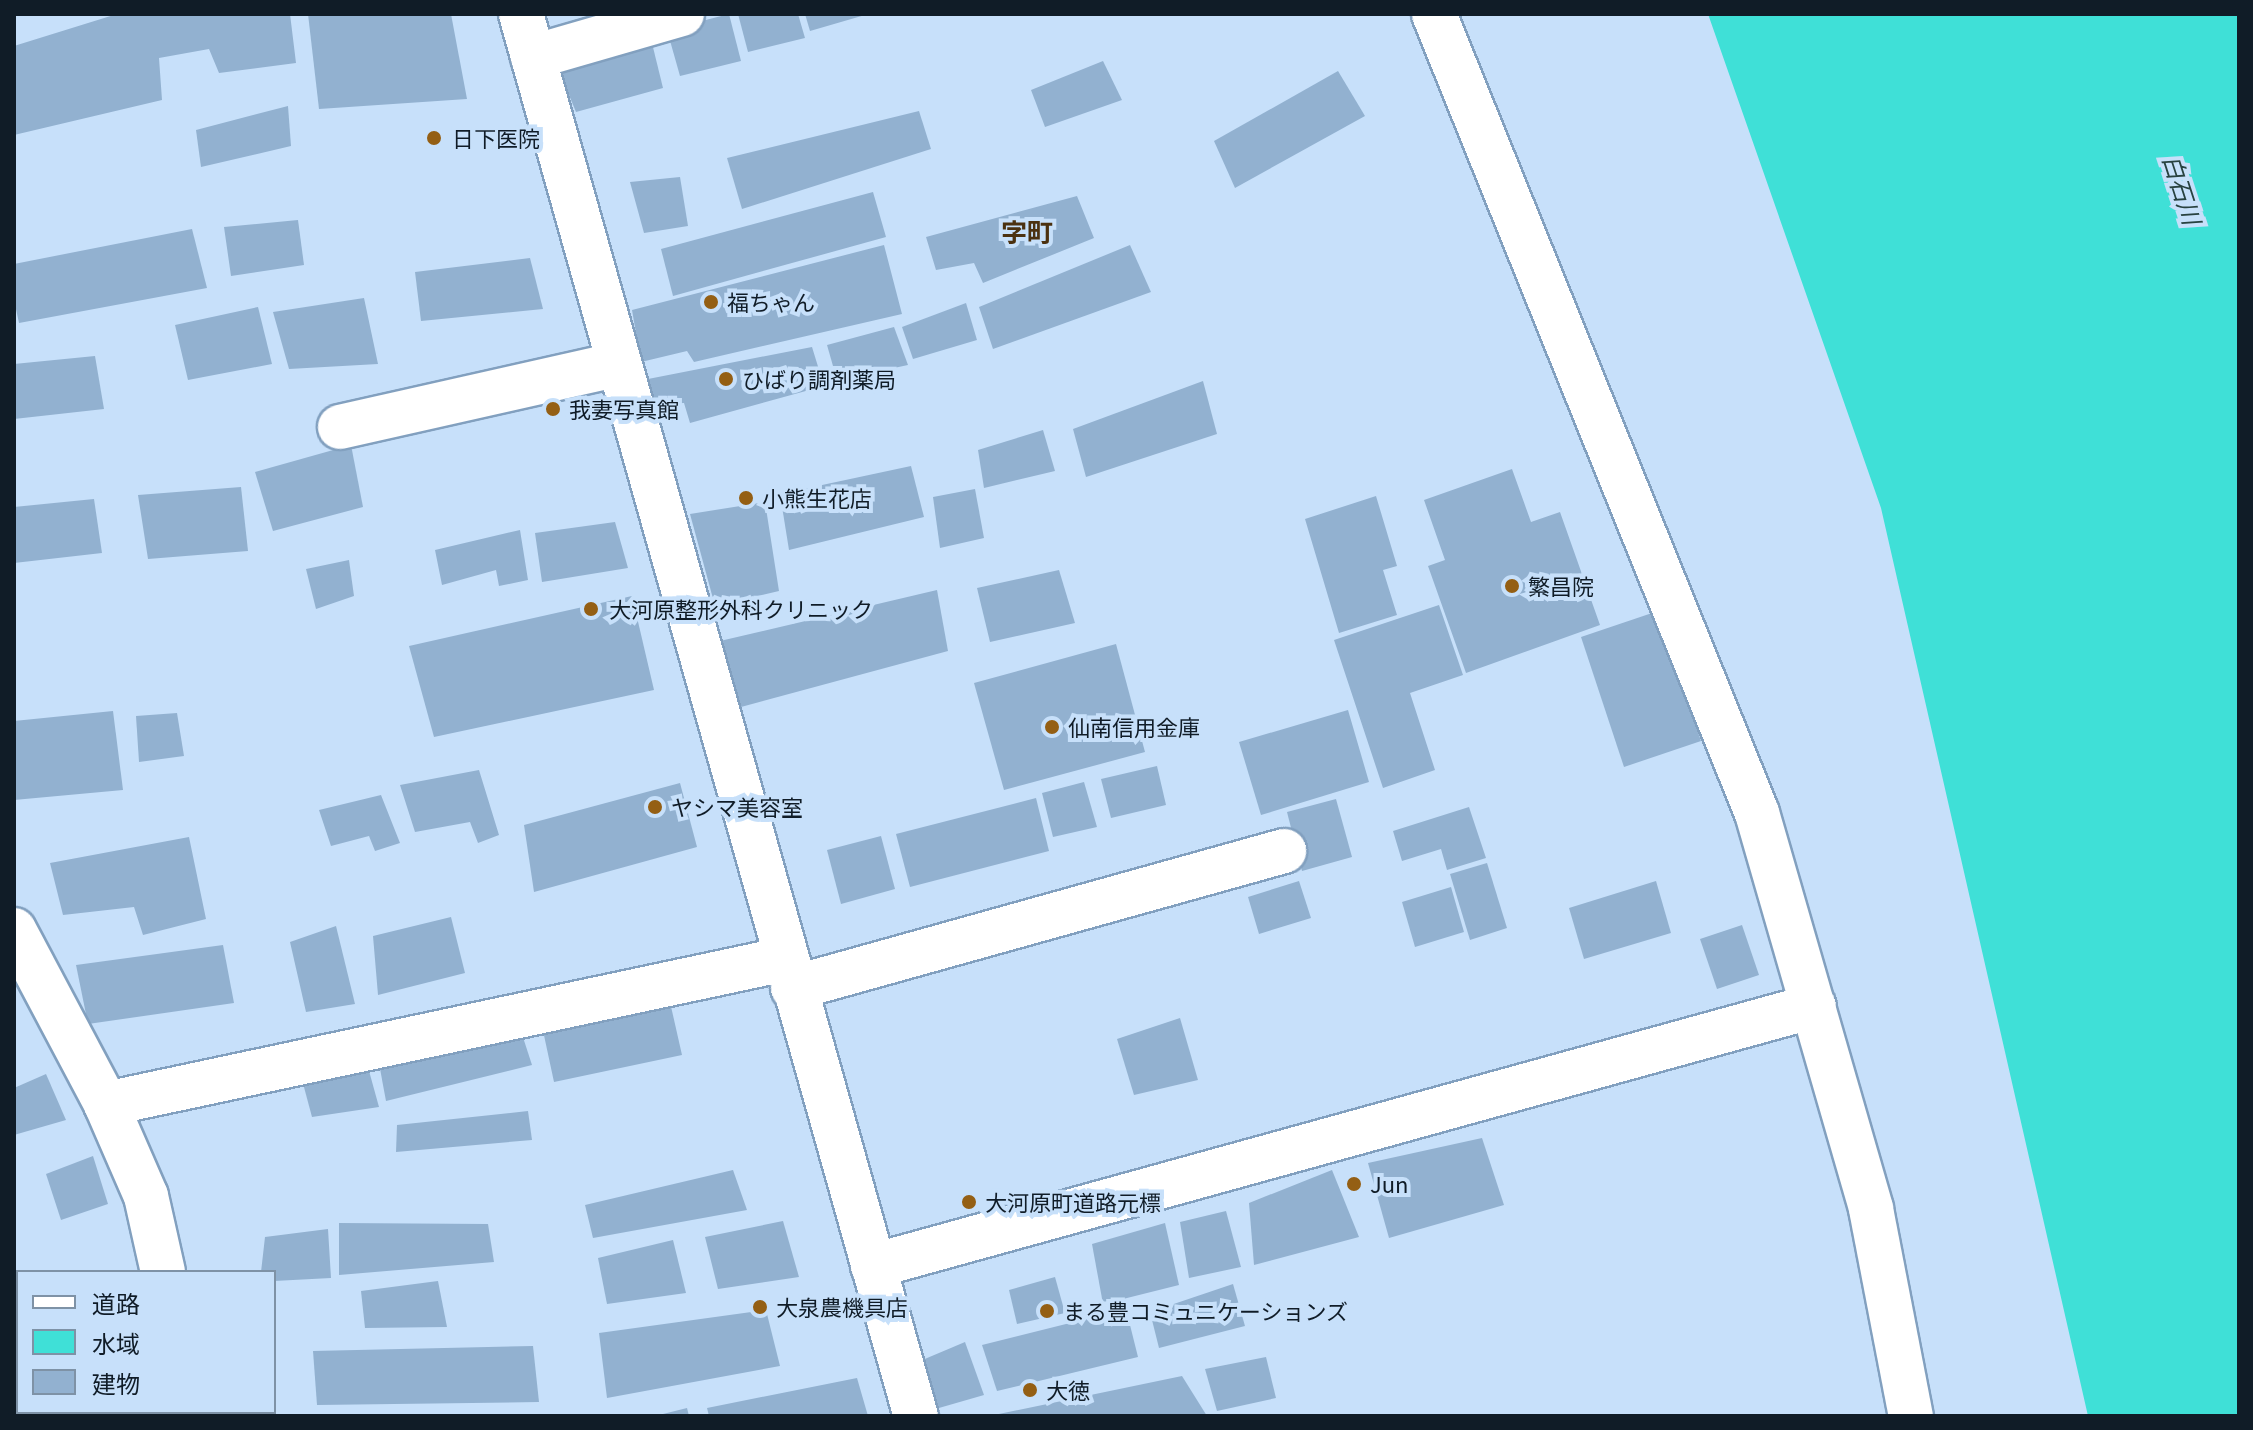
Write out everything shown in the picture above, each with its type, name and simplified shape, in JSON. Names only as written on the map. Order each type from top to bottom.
[{"type":"street","points":[[521,14],[916,1416]]},
{"type":"street","points":[[533,57],[682,14]]},
{"type":"street","points":[[1434,14],[1751,799],[1871,1209],[1911,1416]]},
{"type":"street","points":[[340,427],[619,364]]},
{"type":"street","points":[[106,1104],[789,973],[1284,851]]},
{"type":"street","points":[[14,930],[106,1104],[146,1196],[163,1270]]},
{"type":"street","points":[[873,1266],[1814,1006]]},
{"type":"water","name":"白石川","points":[[1708,14],[2239,14],[2239,1416],[2088,1416],[1881,508]]},
{"type":"building","points":[[117,14],[290,14],[296,63],[219,73],[209,49],[159,58],[162,100],[14,135],[14,46]]},
{"type":"building","points":[[308,14],[451,14],[467,99],[319,109]]},
{"type":"building","points":[[729,14],[741,61],[680,76],[667,30]]},
{"type":"building","points":[[738,14],[798,14],[805,38],[748,52]]},
{"type":"building","points":[[805,14],[865,14],[865,15],[810,31]]},
{"type":"building","points":[[650,35],[663,88],[576,112],[557,66]]},
{"type":"building","points":[[1103,61],[1122,100],[1045,127],[1031,90]]},
{"type":"building","points":[[1338,71],[1365,116],[1235,188],[1214,141]]},
{"type":"building","points":[[288,106],[291,146],[201,167],[196,130]]},
{"type":"building","points":[[919,111],[931,149],[742,209],[727,158]]},
{"type":"building","points":[[680,177],[688,226],[644,233],[630,182]]},
{"type":"building","points":[[873,192],[886,237],[673,296],[661,249]]},
{"type":"building","points":[[1077,196],[1094,238],[983,283],[974,263],[936,270],[926,237]]},
{"type":"building","points":[[298,220],[304,265],[231,276],[224,227]]},
{"type":"building","points":[[192,229],[207,288],[19,323],[14,300],[14,264]]},
{"type":"building","points":[[884,245],[902,314],[694,362],[687,351],[641,362],[632,310]]},
{"type":"building","points":[[1130,245],[1151,292],[993,349],[979,307]]},
{"type":"building","points":[[530,258],[543,309],[421,321],[415,272]]},
{"type":"building","points":[[364,298],[378,364],[289,369],[273,312]]},
{"type":"building","points":[[966,303],[977,340],[913,359],[902,327]]},
{"type":"building","points":[[258,307],[272,364],[188,380],[175,325]]},
{"type":"building","points":[[894,327],[908,365],[837,380],[827,345]]},
{"type":"building","points":[[812,347],[824,386],[690,423],[684,403],[655,404],[648,379]]},
{"type":"building","points":[[95,356],[104,409],[14,419],[14,364]]},
{"type":"building","points":[[1203,381],[1217,434],[1086,477],[1073,429]]},
{"type":"building","points":[[1043,430],[1055,471],[984,488],[978,450]]},
{"type":"building","points":[[351,445],[363,507],[273,531],[255,472]]},
{"type":"building","points":[[911,466],[924,517],[789,550],[780,494]]},
{"type":"building","points":[[1512,469],[1531,522],[1560,512],[1600,625],[1466,673],[1428,566],[1445,560],[1424,500]]},
{"type":"building","points":[[241,487],[248,551],[148,559],[138,495]]},
{"type":"building","points":[[975,489],[984,538],[940,548],[933,497]]},
{"type":"building","points":[[1376,496],[1397,566],[1383,570],[1397,615],[1339,633],[1305,519]]},
{"type":"building","points":[[94,499],[102,553],[14,563],[14,507]]},
{"type":"building","points":[[765,502],[779,591],[715,606],[690,514]]},
{"type":"building","points":[[615,522],[628,568],[542,582],[535,533]]},
{"type":"building","points":[[520,530],[528,580],[499,586],[496,570],[442,585],[435,550]]},
{"type":"building","points":[[349,560],[354,596],[316,609],[306,569]]},
{"type":"building","points":[[1059,570],[1075,623],[990,642],[977,588]]},
{"type":"building","points":[[937,590],[948,651],[741,707],[720,641]]},
{"type":"building","points":[[632,596],[654,690],[434,737],[409,646]]},
{"type":"building","points":[[1439,605],[1463,675],[1410,693],[1435,770],[1383,788],[1334,640]]},
{"type":"building","points":[[1658,611],[1701,741],[1624,767],[1581,637]]},
{"type":"building","points":[[1116,644],[1145,752],[1004,790],[974,683]]},
{"type":"building","points":[[1348,710],[1369,782],[1261,815],[1239,742]]},
{"type":"building","points":[[113,711],[123,790],[14,800],[14,721]]},
{"type":"building","points":[[177,713],[184,756],[139,762],[136,716]]},
{"type":"building","points":[[1157,766],[1166,805],[1111,818],[1101,779]]},
{"type":"building","points":[[479,770],[499,835],[478,843],[470,822],[415,832],[400,785]]},
{"type":"building","points":[[1084,782],[1097,827],[1053,837],[1042,793]]},
{"type":"building","points":[[680,783],[697,847],[534,892],[524,825]]},
{"type":"building","points":[[381,795],[400,843],[375,851],[369,836],[331,846],[319,810]]},
{"type":"building","points":[[1036,798],[1049,851],[910,887],[896,834]]},
{"type":"building","points":[[1336,799],[1352,857],[1302,871],[1287,812]]},
{"type":"building","points":[[1469,807],[1486,858],[1447,870],[1441,849],[1402,861],[1393,831]]},
{"type":"building","points":[[881,836],[895,889],[841,904],[827,850]]},
{"type":"building","points":[[189,837],[206,919],[143,935],[134,907],[63,915],[50,863]]},
{"type":"building","points":[[1487,863],[1507,928],[1470,940],[1450,874]]},
{"type":"building","points":[[1299,881],[1311,918],[1259,934],[1248,897]]},
{"type":"building","points":[[1656,881],[1671,933],[1584,959],[1569,908]]},
{"type":"building","points":[[1451,887],[1464,932],[1415,947],[1402,902]]},
{"type":"building","points":[[451,917],[465,973],[378,995],[373,936]]},
{"type":"building","points":[[1742,925],[1759,975],[1717,989],[1700,939]]},
{"type":"building","points":[[336,926],[355,1004],[306,1012],[290,942]]},
{"type":"building","points":[[223,945],[234,1003],[88,1024],[76,965]]},
{"type":"building","points":[[670,1002],[682,1055],[554,1082],[542,1026]]},
{"type":"building","points":[[1180,1018],[1198,1080],[1134,1095],[1117,1039]]},
{"type":"building","points":[[519,1025],[532,1065],[386,1101],[378,1058]]},
{"type":"building","points":[[366,1060],[379,1107],[312,1117],[301,1076]]},
{"type":"building","points":[[46,1074],[66,1120],[14,1135],[14,1088]]},
{"type":"building","points":[[528,1111],[532,1140],[396,1152],[397,1125]]},
{"type":"building","points":[[1482,1138],[1504,1205],[1389,1238],[1368,1163]]},
{"type":"building","points":[[93,1156],[108,1204],[61,1220],[46,1174]]},
{"type":"building","points":[[733,1170],[747,1210],[593,1238],[585,1205]]},
{"type":"building","points":[[1332,1170],[1359,1237],[1254,1265],[1249,1203]]},
{"type":"building","points":[[1226,1211],[1241,1267],[1189,1278],[1180,1222]]},
{"type":"building","points":[[783,1221],[799,1277],[718,1289],[705,1237]]},
{"type":"building","points":[[339,1223],[488,1224],[494,1262],[339,1275]]},
{"type":"building","points":[[1165,1223],[1179,1285],[1103,1304],[1092,1244]]},
{"type":"building","points":[[328,1229],[331,1278],[276,1281],[276,1270],[261,1270],[265,1237]]},
{"type":"building","points":[[673,1240],[686,1293],[607,1304],[598,1258]]},
{"type":"building","points":[[1055,1277],[1065,1313],[1017,1324],[1009,1290]]},
{"type":"building","points":[[438,1281],[447,1327],[365,1328],[361,1291]]},
{"type":"building","points":[[1233,1284],[1245,1326],[1159,1348],[1150,1312]]},
{"type":"building","points":[[1126,1309],[1138,1357],[997,1391],[982,1345]]},
{"type":"building","points":[[766,1310],[780,1366],[607,1398],[599,1333]]},
{"type":"building","points":[[965,1342],[984,1395],[932,1410],[920,1361]]},
{"type":"building","points":[[533,1346],[539,1402],[317,1405],[313,1351]]},
{"type":"building","points":[[1266,1357],[1276,1398],[1217,1411],[1205,1369]]},
{"type":"building","points":[[1182,1376],[1207,1416],[994,1416],[994,1415]]},
{"type":"building","points":[[857,1378],[868,1416],[709,1416],[707,1408]]},
{"type":"building","points":[[687,1408],[689,1416],[659,1416],[659,1415]]},
{"type":"building","points":[[150,1414],[151,1416],[54,1416]]},
{"type":"place","name":"日下医院","points":[[434,138]]},
{"type":"place","name":"福ちゃん","points":[[711,302]]},
{"type":"place","name":"ひばり調剤薬局","points":[[726,379]]},
{"type":"place","name":"我妻写真館","points":[[553,409]]},
{"type":"place","name":"小熊生花店","points":[[746,498]]},
{"type":"place","name":"繁昌院","points":[[1512,586]]},
{"type":"place","name":"大河原整形外科クリニック","points":[[591,609]]},
{"type":"place","name":"仙南信用金庫","points":[[1052,727]]},
{"type":"place","name":"ヤシマ美容室","points":[[655,807]]},
{"type":"place","name":"Jun","points":[[1354,1184]]},
{"type":"place","name":"大河原町道路元標","points":[[969,1202]]},
{"type":"place","name":"大泉農機具店","points":[[760,1307]]},
{"type":"place","name":"まる豊コミュニケーションズ","points":[[1047,1311]]},
{"type":"place","name":"大徳","points":[[1030,1390]]},
{"type":"district","name":"字町","points":[[1027,231]]}]
